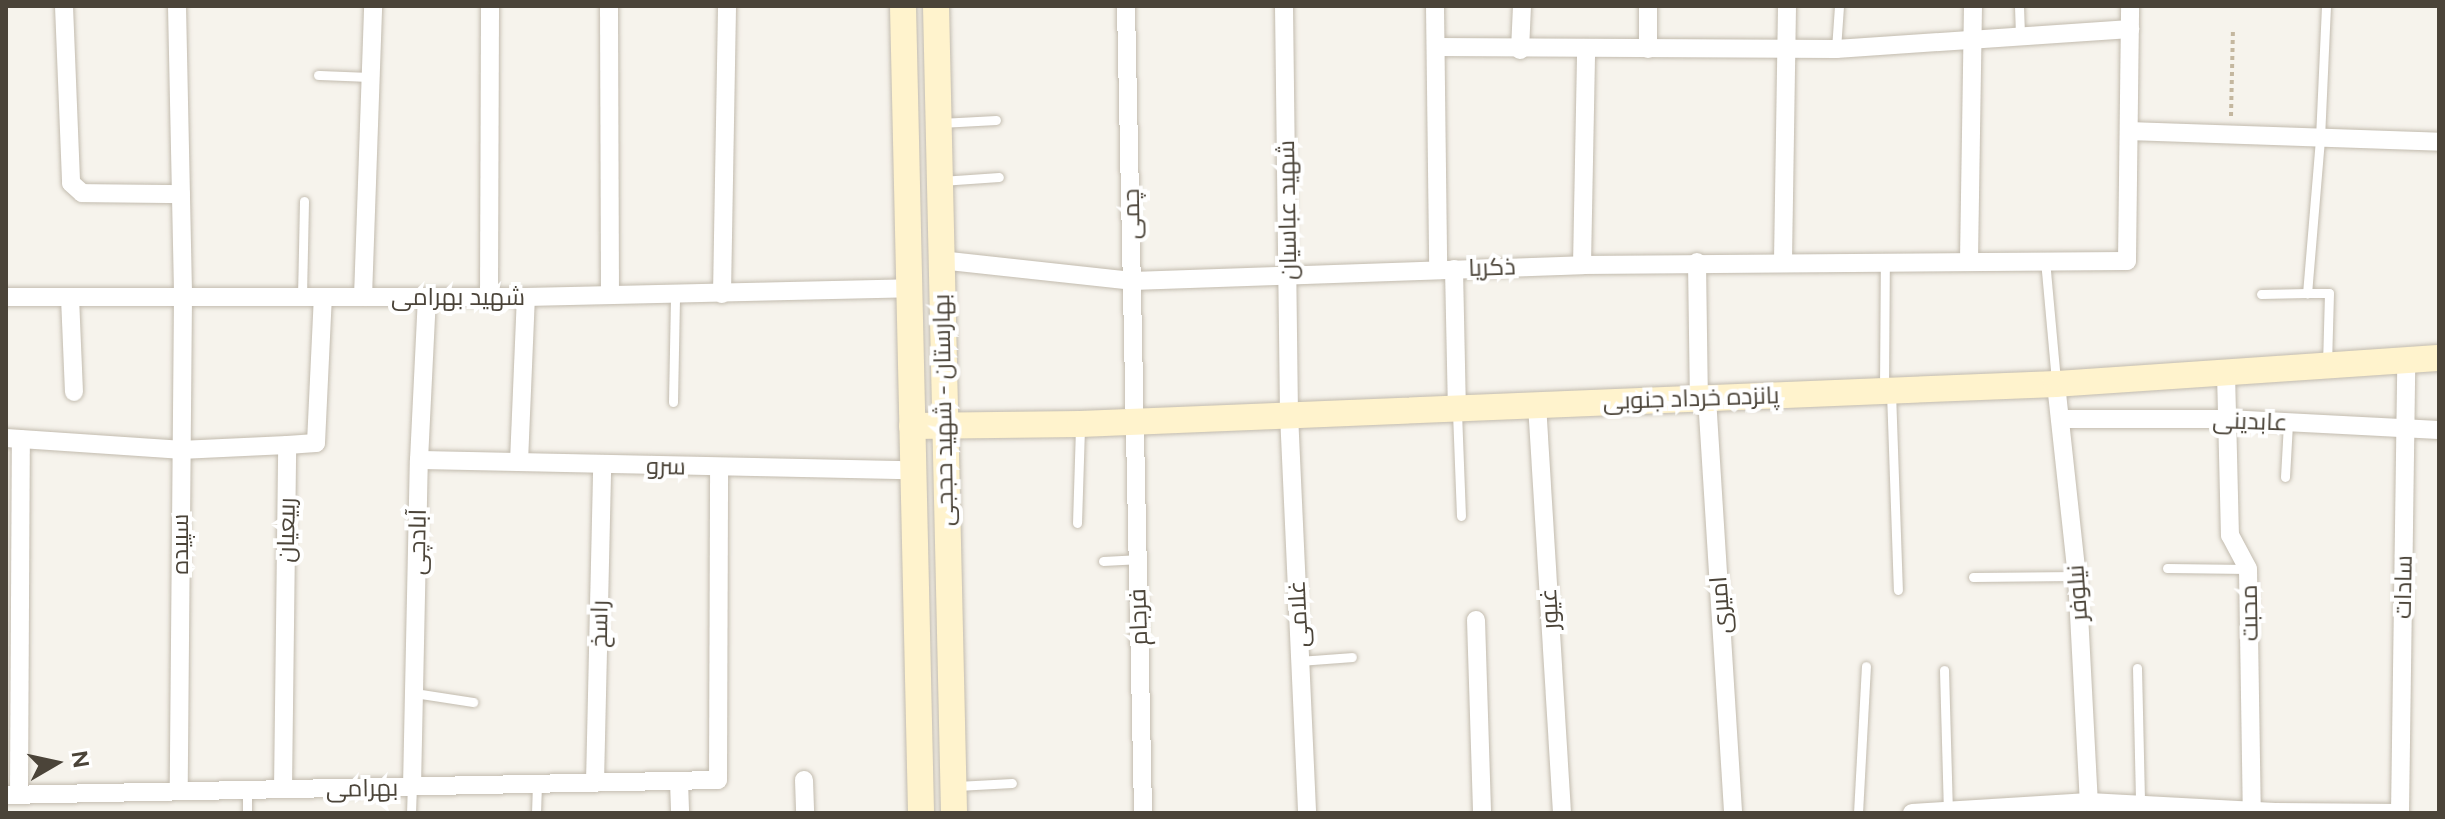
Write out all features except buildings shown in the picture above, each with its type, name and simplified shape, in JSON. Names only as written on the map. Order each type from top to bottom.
[{"type":"main road","name":"بهارستان - شهید حججی","points":[[903,6],[921,813]]},
{"type":"main road","name":"بهارستان - شهید حججی","points":[[936,6],[937,181],[954,813]]},
{"type":"main road","name":"پانزده خرداد جنوبی","points":[[912,426],[1135,422],[2056,384],[2439,358]]},
{"type":"street","points":[[64,6],[71,183],[82,193],[181,194]]},
{"type":"street","name":"سپیده","points":[[177,6],[183,297],[179,791]]},
{"type":"street","points":[[363,297],[373,6]]},
{"type":"street","points":[[489,297],[490,6]]},
{"type":"street","points":[[609,6],[610,295]]},
{"type":"street","points":[[722,294],[727,6]]},
{"type":"street","name":"چمی","points":[[1126,6],[1135,422]]},
{"type":"street","name":"شهید عباسیان","points":[[1284,6],[1289,414]]},
{"type":"street","points":[[1435,6],[1446,269],[1457,408]]},
{"type":"street","points":[[1520,50],[1522,6]]},
{"type":"street","points":[[1648,6],[1648,49]]},
{"type":"street","points":[[1783,261],[1787,6]]},
{"type":"street","points":[[1969,260],[1973,6]]},
{"type":"street","points":[[2130,6],[2130,131],[2439,142]]},
{"type":"street","points":[[1436,47],[1520,50],[1836,49],[2130,29]]},
{"type":"street","points":[[1582,265],[1586,48]]},
{"type":"street","name":"ذکریا","points":[[940,260],[1132,281],[1287,273],[1697,262],[2127,261],[2130,131]]},
{"type":"street","name":"امیری","points":[[1697,262],[1703,398],[1733,813]]},
{"type":"street","name":"شهید بهرامی","points":[[6,297],[526,297],[910,288]]},
{"type":"street","points":[[70,297],[74,392]]},
{"type":"street","points":[[12,795],[13,438],[180,450],[316,443],[323,297]]},
{"type":"street","name":"آبادچی","points":[[412,787],[419,460],[427,297]]},
{"type":"street","points":[[519,462],[526,297]]},
{"type":"street","name":"سادات","points":[[2400,813],[2406,361]]},
{"type":"street","name":"محبت","points":[[2226,373],[2230,535],[2248,569],[2252,811]]},
{"type":"street","name":"نیلوفر","points":[[2056,384],[2077,576],[2089,802]]},
{"type":"street","name":"غیور","points":[[1537,404],[1562,813]]},
{"type":"street","name":"غلامی","points":[[1289,414],[1307,813]]},
{"type":"street","name":"عابدینی","points":[[2060,419],[2227,419],[2439,430]]},
{"type":"street","name":"فرجام","points":[[1135,422],[1143,813]]},
{"type":"street","name":"ربیعیان","points":[[283,789],[287,445]]},
{"type":"street","name":"سرو","points":[[419,460],[912,470]]},
{"type":"street","name":"راسخ","points":[[595,783],[602,464]]},
{"type":"street","name":"بهرامی","points":[[12,795],[718,780],[719,467]]},
{"type":"street","points":[[1476,620],[1482,813]]},
{"type":"street","points":[[804,780],[805,813]]},
{"type":"street","points":[[679,781],[680,813]]},
{"type":"street","points":[[101,793],[101,813]]},
{"type":"street","points":[[1912,813],[2030,809],[2089,802],[2200,810],[2400,813]]},
{"type":"lane","points":[[1836,49],[1839,6]]},
{"type":"lane","points":[[2019,6],[2020,37]]},
{"type":"lane","points":[[2307,293],[2320,139],[2326,6]]},
{"type":"lane","points":[[318,75],[371,77]]},
{"type":"lane","points":[[937,124],[996,120]]},
{"type":"lane","points":[[937,181],[999,177]]},
{"type":"lane","points":[[302,297],[304,201]]},
{"type":"lane","points":[[2045,259],[2056,384]]},
{"type":"lane","points":[[1885,260],[1887,389],[1898,590]]},
{"type":"lane","points":[[2261,294],[2329,293],[2326,366]]},
{"type":"lane","points":[[673,402],[675,294]]},
{"type":"lane","points":[[1457,408],[1461,516]]},
{"type":"lane","points":[[2285,477],[2288,423]]},
{"type":"lane","points":[[1077,523],[1080,424]]},
{"type":"lane","points":[[1103,561],[1136,559]]},
{"type":"lane","points":[[2167,568],[2248,569]]},
{"type":"lane","points":[[1973,577],[2077,576]]},
{"type":"lane","points":[[1300,661],[1352,657]]},
{"type":"lane","points":[[1858,813],[1866,666]]},
{"type":"lane","points":[[2137,668],[2140,805]]},
{"type":"lane","points":[[1944,670],[1948,811]]},
{"type":"lane","points":[[414,693],[473,702]]},
{"type":"lane","points":[[954,786],[1012,783]]},
{"type":"lane","points":[[536,813],[537,784]]},
{"type":"lane","points":[[411,813],[412,787]]},
{"type":"lane","points":[[247,790],[247,813]]},
{"type":"path","points":[[2231,135],[2233,28]]}]
